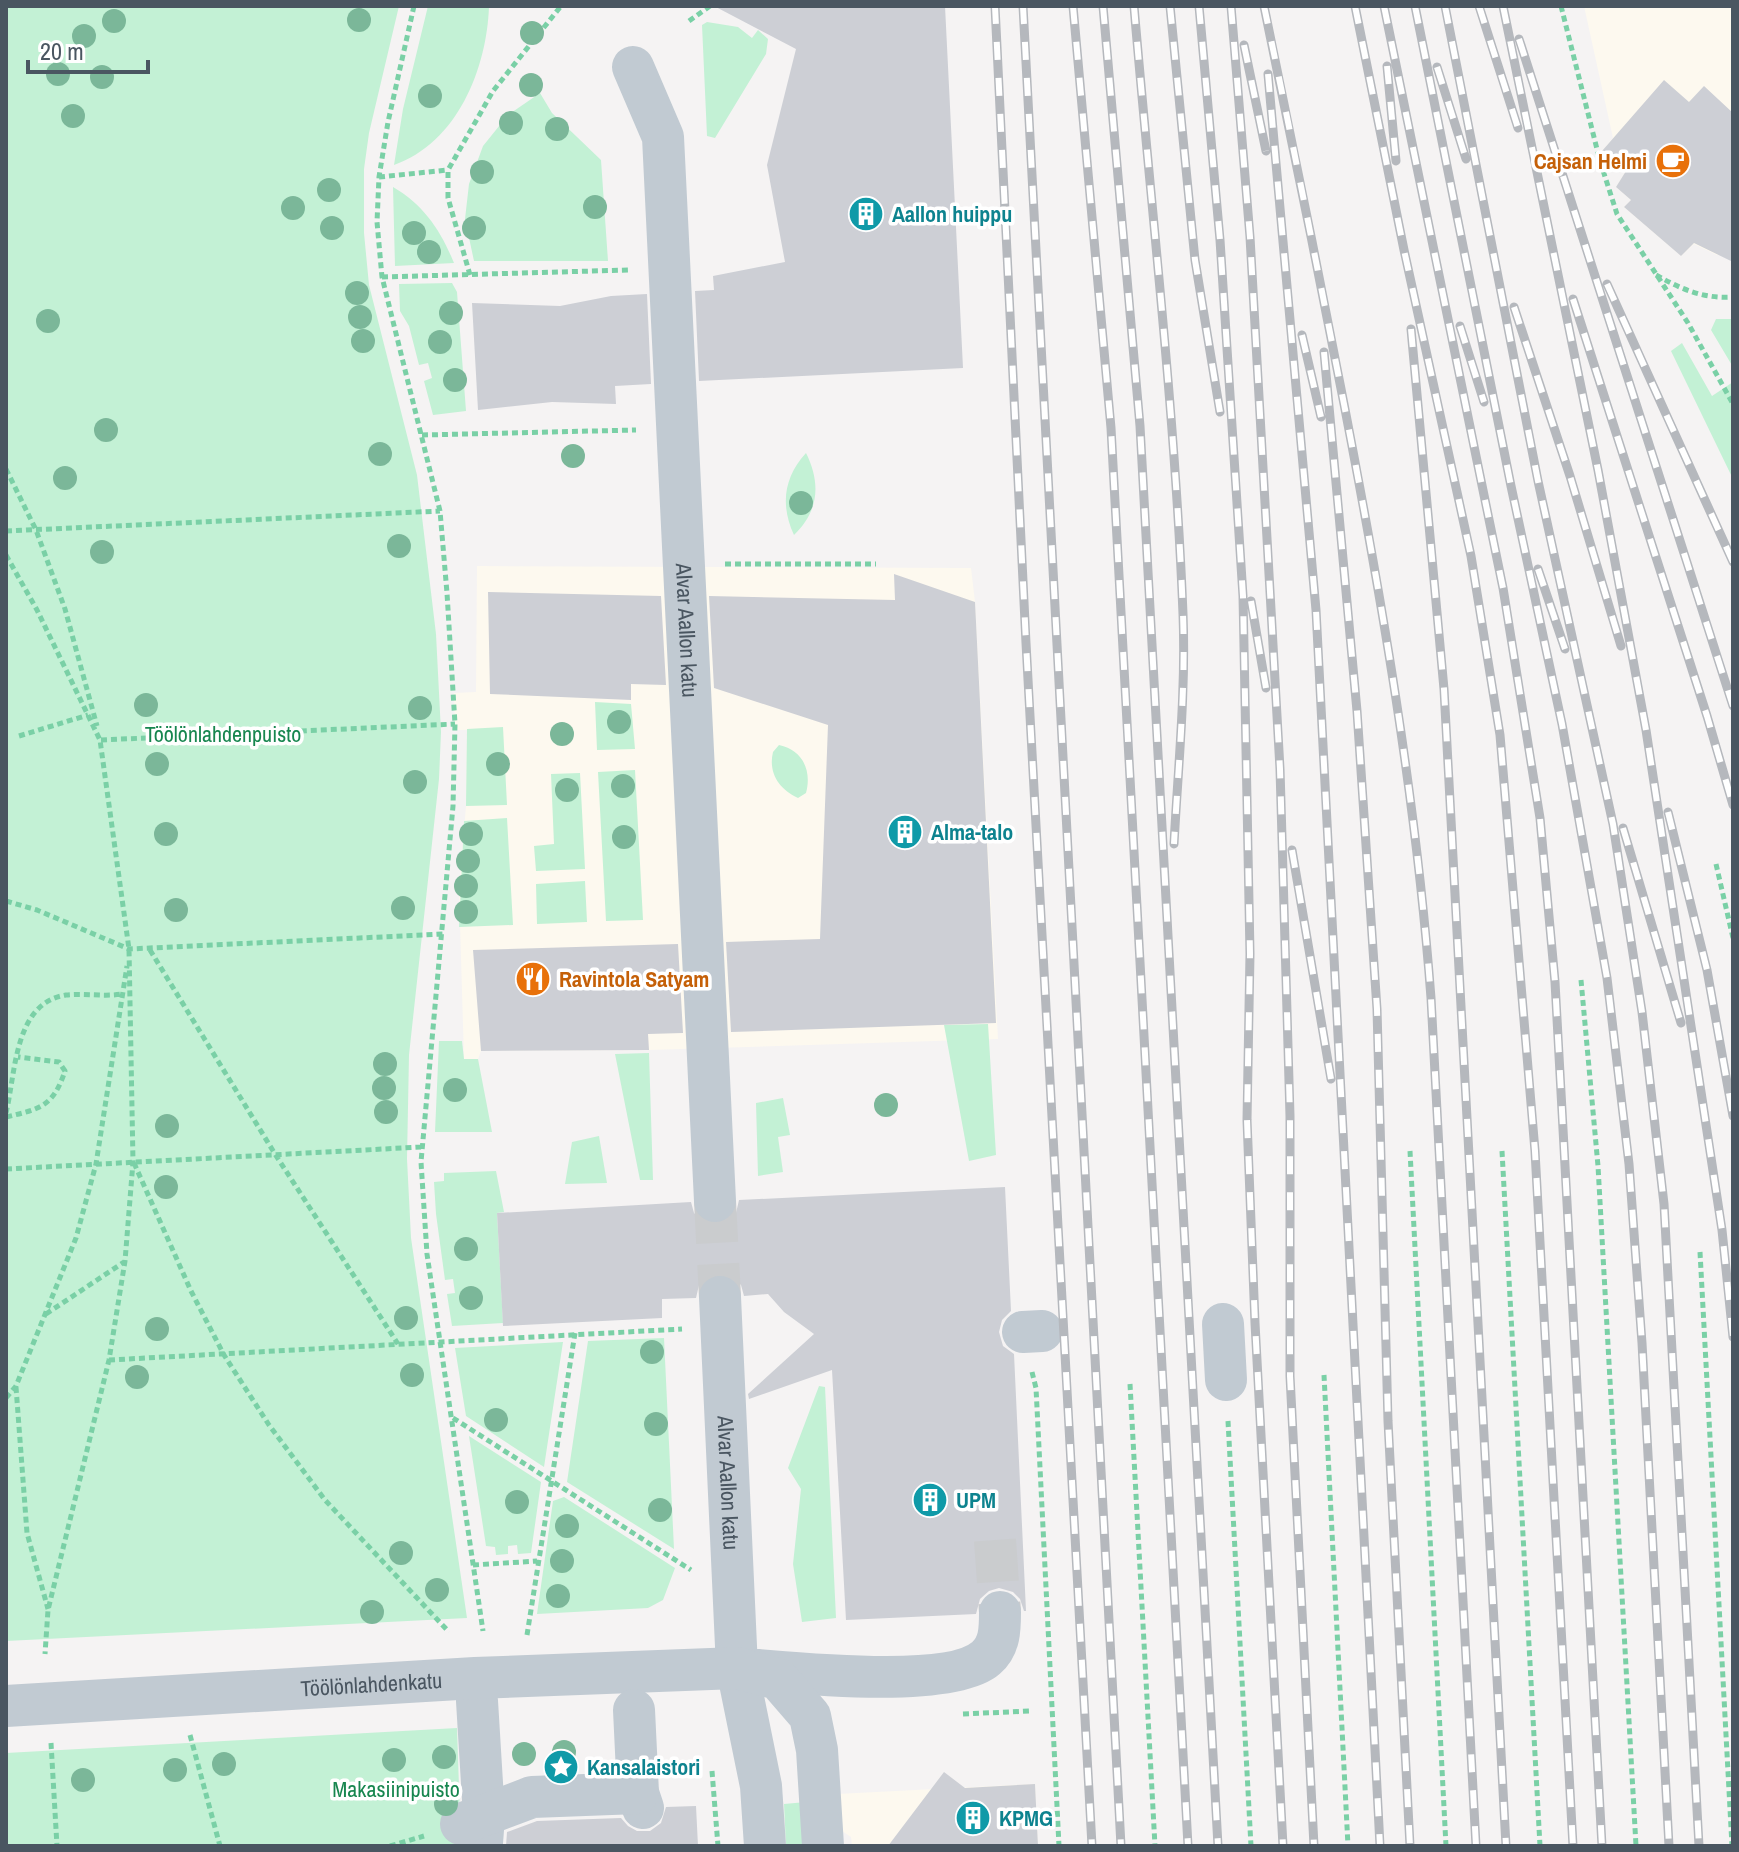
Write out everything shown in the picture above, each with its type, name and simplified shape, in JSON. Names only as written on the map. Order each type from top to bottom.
[{"type":"street","name":"Alvar Aallon katu","points":[[633,67],[663,137],[664,147],[715,1201]]},
{"type":"street","name":"Alvar Aallon katu","points":[[720,1297],[737,1668]]},
{"type":"street","points":[[1223,1324],[1226,1380]]},
{"type":"street","points":[[765,1846],[761,1786],[737,1668],[850,1678],[957,1671],[975,1666],[988,1657],[996,1646],[1000,1632],[1000,1612]]},
{"type":"street","name":"Töölönlahdenkatu","points":[[6,1706],[475,1678],[737,1668],[778,1679],[810,1716],[817,1750],[823,1846]]},
{"type":"street","points":[[477,1701],[487,1836]]},
{"type":"street","points":[[487,1836],[532,1797],[640,1801],[634,1710]]},
{"type":"path","points":[[414,6],[379,177],[377,222],[382,277],[440,511],[455,724],[453,806],[421,1147],[427,1254],[483,1631]]},
{"type":"path","points":[[470,275],[448,198],[448,170],[493,91],[561,6]]},
{"type":"path","points":[[689,21],[710,6]]},
{"type":"path","points":[[1561,6],[1600,161],[1617,214],[1688,323],[1733,404]]},
{"type":"path","points":[[379,177],[448,170]]},
{"type":"path","points":[[382,277],[628,270]]},
{"type":"path","points":[[1655,274],[1685,291],[1718,298],[1733,297]]},
{"type":"path","points":[[422,435],[636,430]]},
{"type":"path","points":[[6,469],[36,530],[65,609],[100,740],[129,949],[133,1162],[125,1261],[109,1360],[48,1610],[45,1654]]},
{"type":"path","points":[[6,531],[440,511]]},
{"type":"path","points":[[6,555],[37,610],[100,740]]},
{"type":"path","points":[[712,564],[876,564]]},
{"type":"path","points":[[19,736],[88,715]]},
{"type":"path","points":[[100,740],[455,724]]},
{"type":"path","points":[[1716,864],[1733,938]]},
{"type":"path","points":[[6,901],[37,910],[129,949],[443,934]]},
{"type":"path","points":[[6,1398],[16,1386],[76,1238],[96,1164],[129,949]]},
{"type":"path","points":[[150,950],[275,1154],[399,1345]]},
{"type":"path","points":[[1581,980],[1598,1166],[1636,1846]]},
{"type":"path","points":[[18,1057],[59,1062],[65,1071],[51,1101],[36,1110],[6,1115],[18,1057],[25,1024],[36,1010],[52,998],[68,995],[122,994]]},
{"type":"path","points":[[6,1169],[421,1147]]},
{"type":"path","points":[[1410,1151],[1446,1846]]},
{"type":"path","points":[[1502,1151],[1540,1846]]},
{"type":"path","points":[[133,1162],[191,1291],[224,1355],[269,1425],[325,1500],[449,1632]]},
{"type":"path","points":[[1700,1252],[1732,1846]]},
{"type":"path","points":[[46,1315],[125,1261]]},
{"type":"path","points":[[109,1360],[682,1329]]},
{"type":"path","points":[[527,1636],[575,1333]]},
{"type":"path","points":[[1324,1375],[1348,1846]]},
{"type":"path","points":[[1226,1380],[1251,1846]]},
{"type":"path","points":[[1130,1384],[1155,1846]]},
{"type":"path","points":[[16,1386],[27,1533],[48,1610]]},
{"type":"path","points":[[1036,1388],[1059,1846]]},
{"type":"path","points":[[452,1417],[695,1572]]},
{"type":"path","points":[[473,1565],[537,1561]]},
{"type":"path","points":[[188,1730],[220,1846]]},
{"type":"path","points":[[51,1739],[57,1846]]},
{"type":"path","points":[[711,1762],[718,1846]]},
{"type":"shaded area","points":[[1584,6],[1733,6],[1733,255],[1717,255],[1694,244],[1681,256],[1624,207],[1631,200],[1616,187],[1626,171],[1602,151],[1613,138]]},
{"type":"shaded area","points":[[477,566],[971,568],[998,1039],[649,1050],[481,1051],[478,1059],[464,1059],[459,890],[466,806],[467,730],[455,730],[454,693],[476,692]]},
{"type":"shaded area","name":"KPMG","points":[[1035,1784],[1038,1846],[852,1846],[851,1837],[839,1829],[837,1794]]},
{"type":"green space","name":"Töölönlahdenpuisto","points":[[6,6],[399,6],[369,133],[364,169],[364,233],[369,285],[417,475],[436,634],[441,732],[439,779],[409,1055],[407,1159],[411,1238],[467,1618],[6,1641]]},
{"type":"green space","points":[[428,6],[489,6],[482,54],[475,78],[451,122],[435,140],[394,165],[403,109]]},
{"type":"green space","points":[[707,22],[738,27],[752,38],[758,30],[768,39],[766,54],[715,138],[707,136],[702,25]]},
{"type":"green space","points":[[540,93],[552,113],[601,160],[608,261],[474,261],[465,219],[469,184],[483,146],[508,115]]},
{"type":"green space","points":[[393,187],[414,202],[430,220],[454,263],[395,266]]},
{"type":"green space","points":[[452,283],[457,292],[466,411],[433,415],[424,381],[432,378],[428,363],[419,365],[409,326],[400,311],[399,284]]},
{"type":"green space","points":[[1716,319],[1733,319],[1733,367],[1711,330]]},
{"type":"green space","points":[[1682,343],[1712,396],[1733,382],[1733,479],[1671,351]]},
{"type":"green space","points":[[806,453],[814,475],[815,496],[809,516],[794,535],[787,513],[786,492],[793,472]]},
{"type":"green space","points":[[595,702],[631,704],[635,749],[597,750]]},
{"type":"green space","points":[[503,727],[507,805],[466,806],[467,729]]},
{"type":"green space","points":[[779,745],[794,752],[804,763],[808,785],[806,793],[798,798],[776,780],[772,760],[773,752]]},
{"type":"green space","points":[[635,770],[643,920],[606,921],[598,772]]},
{"type":"green space","points":[[580,773],[585,869],[536,871],[534,846],[554,844],[551,774]]},
{"type":"green space","points":[[507,818],[513,925],[459,927],[464,821]]},
{"type":"green space","points":[[585,881],[587,922],[537,924],[536,884]]},
{"type":"green space","points":[[988,1024],[996,1155],[969,1161],[944,1025]]},
{"type":"green space","points":[[439,1041],[462,1041],[464,1059],[478,1059],[492,1132],[435,1132]]},
{"type":"green space","points":[[649,1053],[653,1180],[640,1180],[615,1054]]},
{"type":"green space","points":[[783,1098],[790,1135],[778,1137],[783,1172],[758,1176],[756,1103]]},
{"type":"green space","points":[[599,1136],[607,1183],[565,1184],[572,1142]]},
{"type":"green space","points":[[496,1171],[504,1212],[497,1213],[503,1323],[452,1326],[447,1294],[455,1293],[453,1279],[445,1280],[434,1182],[444,1181],[444,1173]]},
{"type":"green space","points":[[664,1338],[674,1549],[567,1482],[588,1341]]},
{"type":"green space","points":[[563,1342],[544,1467],[466,1416],[455,1348]]},
{"type":"green space","points":[[819,1386],[825,1387],[836,1618],[802,1622],[793,1564],[801,1489],[788,1468]]},
{"type":"green space","points":[[469,1436],[541,1482],[531,1553],[518,1554],[517,1545],[508,1546],[508,1554],[496,1555],[495,1547],[486,1546]]},
{"type":"green space","points":[[564,1497],[675,1568],[663,1600],[648,1608],[537,1614],[553,1501]]},
{"type":"green space","name":"Makasiinipuisto","points":[[457,1728],[461,1846],[6,1846],[6,1753]]},
{"type":"green space","points":[[806,1802],[809,1846],[786,1846],[784,1804]]},
{"type":"building","name":"Aallon huippu","points":[[714,6],[945,6],[963,368],[699,381],[695,291],[714,290],[713,276],[785,262],[767,165],[796,49]]},
{"type":"building","name":"Cajsan Helmi","points":[[1664,80],[1689,102],[1704,86],[1733,113],[1733,262],[1694,243],[1681,256],[1624,207],[1631,200],[1616,187],[1626,171],[1602,151]]},
{"type":"building","points":[[647,294],[651,384],[615,386],[616,404],[552,402],[478,410],[472,303],[560,306],[611,296]]},
{"type":"building","name":"Alma-talo","points":[[894,574],[975,602],[996,1023],[731,1032],[726,942],[820,939],[828,725],[714,688],[709,596],[895,600]]},
{"type":"building","points":[[488,592],[661,596],[666,685],[631,684],[631,700],[490,694]]},
{"type":"building","points":[[678,944],[683,1033],[648,1034],[649,1050],[481,1051],[473,950]]},
{"type":"building","name":"UPM","points":[[1005,1187],[1011,1311],[1002,1320],[999,1332],[1003,1346],[1014,1354],[1026,1611],[1013,1592],[999,1588],[989,1591],[980,1599],[976,1614],[846,1620],[832,1370],[749,1399],[748,1394],[814,1334],[784,1312],[768,1294],[744,1296],[741,1285],[732,1276],[718,1273],[706,1277],[699,1285],[696,1298],[662,1299],[662,1318],[503,1326],[497,1213],[691,1202],[694,1213],[703,1222],[717,1225],[727,1222],[736,1213],[739,1200]]},
{"type":"building","name":"KPMG","points":[[944,1772],[965,1788],[1035,1784],[1038,1846],[888,1846]]},
{"type":"building","points":[[696,1806],[698,1846],[506,1846],[507,1832],[537,1821],[621,1818],[637,1831],[650,1831],[661,1823],[666,1807]]},
{"type":"tunnel","points":[[715,1201],[720,1297]]},
{"type":"tunnel","points":[[995,1540],[1000,1612]]},
{"type":"railway","points":[[995,6],[1026,643],[1092,1846]]},
{"type":"railway","points":[[1023,6],[1121,1846]]},
{"type":"railway","points":[[1073,6],[1111,428],[1188,1846]]},
{"type":"railway","points":[[1103,6],[1140,426],[1218,1846]]},
{"type":"railway","points":[[1134,6],[1168,386],[1183,614],[1183,701],[1174,844]]},
{"type":"railway","points":[[1170,6],[1195,260],[1220,412]]},
{"type":"railway","points":[[1199,6],[1220,240],[1243,596],[1250,954],[1247,1120],[1283,1846]]},
{"type":"railway","points":[[1231,6],[1250,237],[1280,769],[1290,1116],[1290,1376],[1314,1846]]},
{"type":"railway","points":[[1264,6],[1372,552],[1407,774],[1425,923],[1476,1846]]},
{"type":"railway","points":[[1355,6],[1404,250],[1471,556],[1500,735],[1535,1151],[1573,1846]]},
{"type":"railway","points":[[1384,6],[1503,588],[1540,818],[1555,982],[1602,1846]]},
{"type":"railway","points":[[1415,6],[1562,724],[1607,978],[1629,1164],[1642,1343],[1669,1846]]},
{"type":"railway","points":[[1445,6],[1538,481],[1613,824],[1642,1012],[1664,1204],[1699,1846]]},
{"type":"railway","points":[[1479,6],[1518,128]]},
{"type":"railway","points":[[1503,6],[1598,470],[1646,730],[1722,1230],[1733,1337]]},
{"type":"railway","points":[[1519,39],[1733,706]]},
{"type":"railway","points":[[1244,45],[1266,151]]},
{"type":"railway","points":[[1387,66],[1396,161]]},
{"type":"railway","points":[[1437,67],[1466,159]]},
{"type":"railway","points":[[1268,74],[1316,610],[1380,1846]]},
{"type":"railway","points":[[1607,284],[1733,562]]},
{"type":"railway","points":[[1573,299],[1733,805]]},
{"type":"railway","points":[[1514,307],[1570,476],[1621,646]]},
{"type":"railway","points":[[1460,326],[1484,402]]},
{"type":"railway","points":[[1411,329],[1444,689],[1506,1846]]},
{"type":"railway","points":[[1302,335],[1321,417]]},
{"type":"railway","points":[[1324,352],[1357,711],[1377,1009],[1388,1421],[1410,1846]]},
{"type":"railway","points":[[1538,569],[1565,649]]},
{"type":"railway","points":[[1251,601],[1266,688]]},
{"type":"railway","points":[[1668,812],[1707,970],[1733,1116]]},
{"type":"railway","points":[[1623,828],[1681,1023]]},
{"type":"railway","points":[[1292,850],[1331,1079]]},
{"type":"place","name":"Cajsan Helmi","points":[[1673,161]]},
{"type":"place","name":"Aallon huippu","points":[[866,214]]},
{"type":"place","name":"Alma-talo","points":[[905,832]]},
{"type":"place","name":"Ravintola Satyam","points":[[533,979]]},
{"type":"place","name":"UPM","points":[[930,1500]]},
{"type":"place","name":"Kansalaistori","points":[[561,1767]]},
{"type":"place","name":"KPMG","points":[[973,1818]]}]
